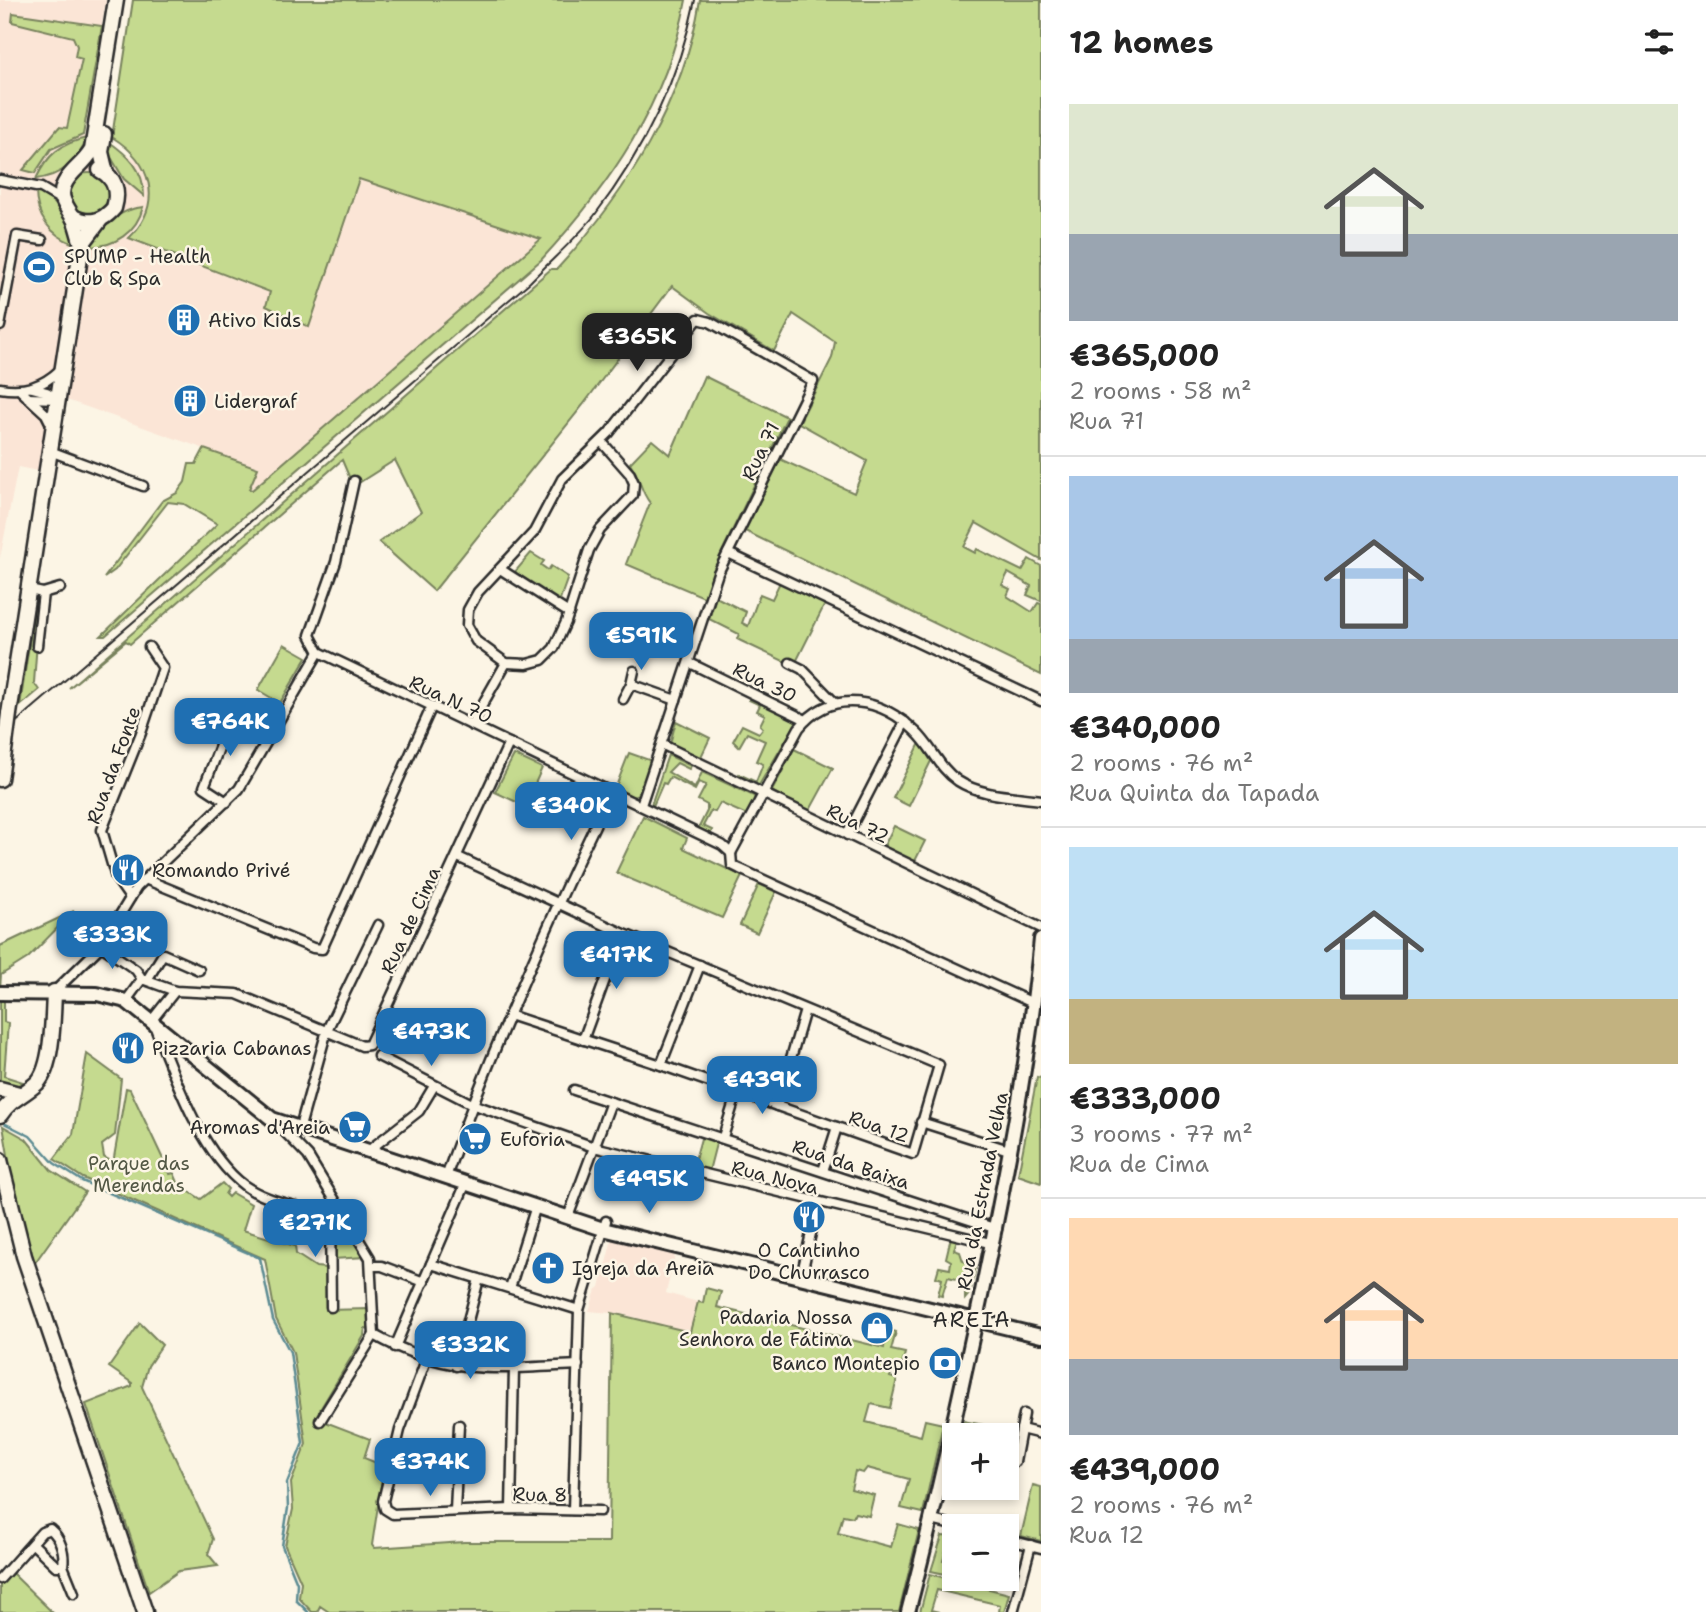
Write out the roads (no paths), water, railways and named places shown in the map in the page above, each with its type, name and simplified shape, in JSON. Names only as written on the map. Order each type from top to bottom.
[{"type":"main road","points":[[82,244],[100,220],[114,208],[117,199],[116,189],[106,173],[101,152],[115,62],[120,0]]},
{"type":"main road","points":[[0,779],[9,714],[36,591],[50,451],[82,244],[73,217],[63,201],[65,182],[79,170],[92,150],[120,0]]},
{"type":"main road","points":[[79,170],[93,168],[106,173]]},
{"type":"main road","points":[[73,217],[81,221],[100,220]]},
{"type":"main road","points":[[0,1115],[19,1094],[33,1086],[44,1074],[54,992]]},
{"type":"main road","points":[[0,1089],[19,1094]]},
{"type":"main road","points":[[0,1160],[24,1256],[145,1612]]},
{"type":"street","points":[[0,180],[41,188],[63,201]]},
{"type":"street","points":[[41,188],[65,182]]},
{"type":"street","points":[[0,326],[3,295],[17,236],[42,240]]},
{"type":"street","name":"Rua 71","points":[[506,663],[476,642],[467,625],[466,617],[478,592],[534,532],[562,479],[601,441],[698,319],[710,322],[813,381],[728,553],[641,805]]},
{"type":"street","points":[[0,388],[21,391],[49,381],[62,368]]},
{"type":"street","points":[[31,387],[47,391],[57,399]]},
{"type":"street","points":[[21,391],[46,414],[53,429]]},
{"type":"street","points":[[28,398],[57,399]]},
{"type":"street","points":[[471,725],[506,663],[527,664],[548,655],[569,613],[585,558],[594,540],[633,495],[634,483],[630,474],[601,441]]},
{"type":"street","points":[[50,451],[143,486]]},
{"type":"street","points":[[54,992],[101,946],[130,898],[145,879],[227,802],[256,764],[319,652],[310,635],[341,543],[354,481]]},
{"type":"street","points":[[728,553],[1041,701]]},
{"type":"street","points":[[500,569],[569,613]]},
{"type":"street","points":[[37,646],[36,591],[60,588]]},
{"type":"street","name":"Rua da Fonte","points":[[130,898],[116,878],[102,830],[163,668],[149,647]]},
{"type":"street","name":"Rua N 70","points":[[319,652],[722,845],[731,853],[732,865],[740,869],[1035,1004]]},
{"type":"street","name":"Rua 30","points":[[690,663],[806,720],[835,703],[869,702],[905,722],[929,745],[947,772],[967,786],[1041,800]]},
{"type":"street","points":[[790,663],[802,669],[835,703]]},
{"type":"street","points":[[623,699],[634,671]]},
{"type":"street","points":[[631,684],[676,700]]},
{"type":"street","points":[[145,879],[313,948],[322,949],[432,706]]},
{"type":"street","points":[[227,802],[204,787],[233,712]]},
{"type":"street","points":[[731,853],[806,720]]},
{"type":"street","points":[[846,835],[905,722]]},
{"type":"street","name":"Rua de Cima","points":[[101,946],[136,970],[144,979],[175,991],[237,994],[362,1046],[369,1045],[509,744]]},
{"type":"street","name":"Rua 72","points":[[663,745],[1041,928]]},
{"type":"street","points":[[448,1173],[472,1104],[556,904],[611,792]]},
{"type":"street","points":[[458,857],[556,904],[805,1010],[776,1106]]},
{"type":"street","points":[[300,1127],[327,1030],[378,925]]},
{"type":"street","points":[[583,1040],[622,933]]},
{"type":"street","name":"Rua da Estrada Velha","points":[[908,1612],[932,1520],[997,1229],[1035,1004],[1041,939]]},
{"type":"street","points":[[126,1001],[163,954],[199,970]]},
{"type":"street","points":[[661,1065],[700,965]]},
{"type":"street","points":[[152,1020],[175,991]]},
{"type":"street","points":[[0,993],[97,994],[126,1001],[272,1119],[308,1156],[373,1266],[374,1335],[320,1421]]},
{"type":"street","name":"Rua 12","points":[[509,1015],[661,1065],[913,1154],[939,1065],[805,1010]]},
{"type":"street","points":[[152,1020],[196,1120],[230,1174],[248,1188],[276,1201],[330,1214],[341,1210]]},
{"type":"street","name":"Rua Nova","points":[[378,1056],[472,1104],[594,1147],[994,1244]]},
{"type":"street","points":[[373,1147],[419,1111],[434,1086]]},
{"type":"street","name":"Rua da Baixa","points":[[574,1090],[997,1229]]},
{"type":"street","points":[[723,1137],[737,1092]]},
{"type":"street","points":[[570,1213],[611,1102]]},
{"type":"street","points":[[272,1119],[373,1147],[448,1173],[466,1183],[536,1206],[570,1213]]},
{"type":"street","points":[[921,1122],[1012,1151]]},
{"type":"street","points":[[822,1171],[837,1128]]},
{"type":"street","points":[[319,1132],[604,1225],[977,1317],[1041,1336]]},
{"type":"street","points":[[395,1347],[466,1183]]},
{"type":"street","points":[[802,1273],[818,1203]]},
{"type":"street","points":[[510,1288],[536,1206]]},
{"type":"street","points":[[330,1214],[331,1307]]},
{"type":"street","points":[[573,1510],[579,1310],[604,1225]]},
{"type":"street","points":[[431,1264],[579,1310]]},
{"type":"street","points":[[373,1266],[382,1266],[424,1282]]},
{"type":"street","points":[[456,1366],[479,1279]]},
{"type":"street","points":[[977,1317],[1041,1329]]},
{"type":"street","points":[[374,1335],[426,1360],[456,1366],[514,1368],[579,1365]]},
{"type":"street","name":"Rua 8","points":[[426,1360],[400,1430],[383,1501],[385,1509],[393,1514],[511,1509],[600,1511]]},
{"type":"street","points":[[511,1509],[514,1368]]},
{"type":"street","points":[[1019,1440],[1024,1414]]},
{"type":"street","points":[[454,1511],[459,1425]]},
{"type":"street","points":[[1021,1429],[1041,1434]]},
{"type":"street","points":[[932,1520],[942,1522]]},
{"type":"street","points":[[0,1579],[42,1532],[50,1530],[57,1535],[64,1555],[63,1566],[74,1593]]},
{"type":"street","points":[[1019,1542],[1041,1548]]},
{"type":"street","points":[[32,1543],[55,1566],[63,1566]]},
{"type":"street","points":[[1013,1612],[1031,1545]]},
{"type":"waterway","points":[[4,1123],[30,1136],[54,1163],[82,1181],[260,1258],[273,1320],[290,1352],[303,1443],[287,1483],[288,1508],[282,1546],[297,1583],[296,1600],[308,1612]]},
{"type":"tram line","points":[[0,736],[530,282],[579,233],[612,192],[657,114],[679,58],[695,0]]},
{"type":"place","name":"SPUMP - Health Club & Spa","points":[[39,267]]},
{"type":"place","name":"Ativo Kids","points":[[184,320]]},
{"type":"place","name":"Lidergraf","points":[[190,401]]},
{"type":"place","name":"Romando Privé","points":[[128,870]]},
{"type":"place","name":"Pizzaria Cabanas","points":[[128,1048]]},
{"type":"place","name":"Aromas d'Areia","points":[[355,1127]]},
{"type":"place","name":"Euforia","points":[[475,1139]]},
{"type":"place","name":"O Cantinho Do Churrasco","points":[[809,1217]]},
{"type":"place","name":"Igreja da Areia","points":[[548,1268]]},
{"type":"place","name":"Padaria Nossa Senhora de Fátima","points":[[877,1328]]},
{"type":"place","name":"Banco Montepio","points":[[945,1363]]},
{"type":"district","name":"AREIA","points":[[972,1320]]},
{"type":"park label","name":"Parque das Merendas","points":[[139,1174]]}]
